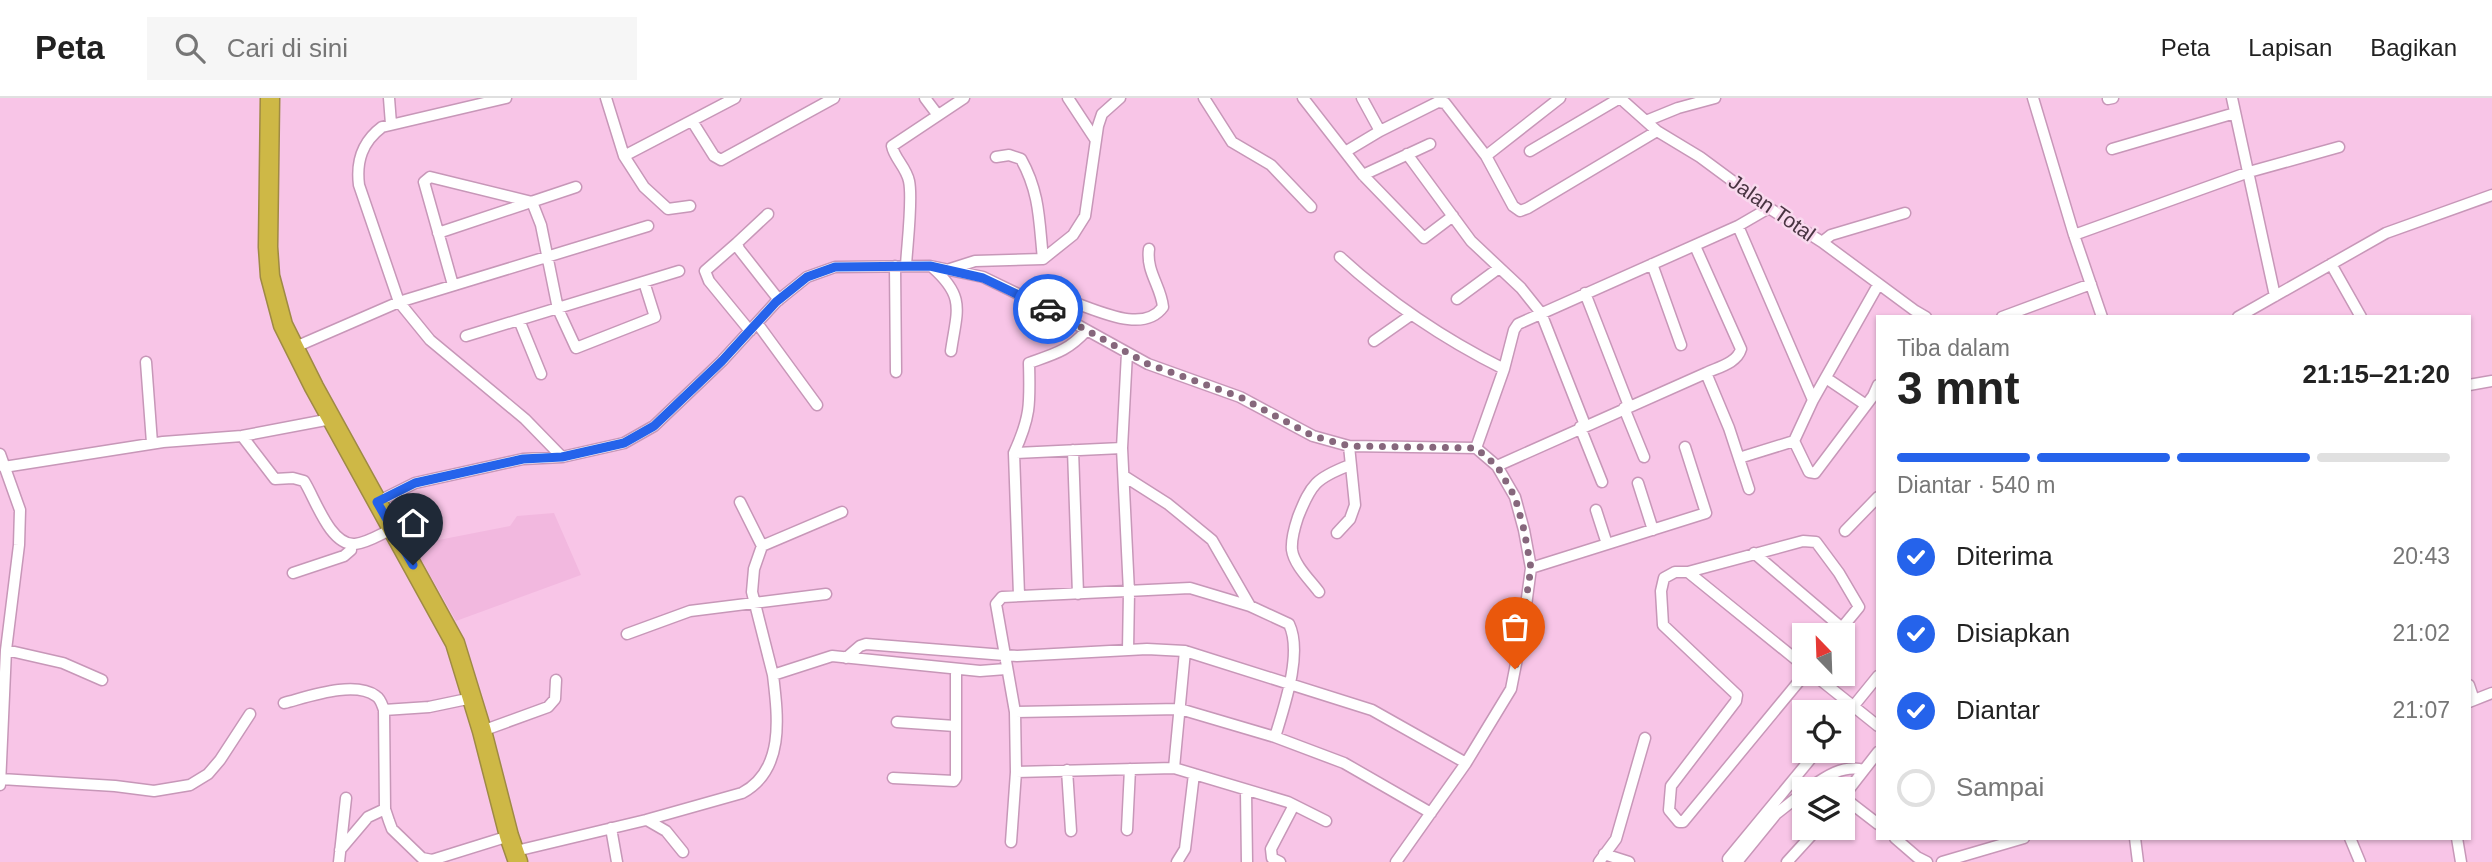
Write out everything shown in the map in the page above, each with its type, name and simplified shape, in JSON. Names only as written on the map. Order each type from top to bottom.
[{"type":"highway","points":[[270,98],[268,247],[270,276],[283,325],[331,419],[455,643],[514,850]]},
{"type":"street","points":[[388,98],[391,124]]},
{"type":"street","points":[[506,98],[391,124],[372,135],[360,152],[357,168],[359,185],[399,302],[430,340],[525,419],[562,457]]},
{"type":"street","points":[[607,98],[624,156],[645,187],[668,209],[690,206]]},
{"type":"street","points":[[624,156],[734,98]]},
{"type":"street","points":[[692,121],[714,156],[721,159],[834,98]]},
{"type":"street","points":[[925,98],[937,114]]},
{"type":"street","points":[[896,372],[900,266],[910,183],[892,146],[964,98]]},
{"type":"street","points":[[1068,98],[1095,139]]},
{"type":"street","points":[[947,270],[975,261],[1043,259],[1073,235],[1085,216],[1095,139],[1102,114],[1120,98]]},
{"type":"street","points":[[1204,98],[1232,142],[1271,165],[1311,207]]},
{"type":"street","points":[[1303,98],[1363,175],[1424,238],[1453,216]]},
{"type":"street","points":[[1362,98],[1380,131]]},
{"type":"street","points":[[1486,156],[1560,98]]},
{"type":"street","points":[[1530,151],[1620,98]]},
{"type":"street","name":"Jalan Total","points":[[1620,98],[1657,131],[1700,157],[1769,208],[1822,242],[1912,313]]},
{"type":"street","points":[[1646,121],[1678,108],[1715,98]]},
{"type":"street","points":[[2033,98],[2101,315]]},
{"type":"street","points":[[2232,98],[2275,296]]},
{"type":"street","points":[[1345,152],[1438,102],[1445,103],[1486,156],[1513,206],[1520,211],[1657,131]]},
{"type":"street","points":[[2112,149],[2235,113]]},
{"type":"street","points":[[1363,175],[1430,144]]},
{"type":"street","points":[[2074,235],[2249,172],[2339,146]]},
{"type":"street","points":[[1407,154],[1471,241],[1521,288],[1541,313],[1602,482]]},
{"type":"street","points":[[996,157],[1009,155],[1021,159],[1029,173],[1036,191],[1043,259]]},
{"type":"street","points":[[453,285],[424,182],[430,177],[532,202]]},
{"type":"street","points":[[438,233],[576,187]]},
{"type":"street","points":[[2242,315],[2386,233],[2492,195]]},
{"type":"street","points":[[532,202],[541,225],[558,309],[576,348],[655,317],[644,282]]},
{"type":"street","points":[[1476,448],[1518,324],[1695,246],[1769,208]]},
{"type":"street","points":[[1822,242],[1831,235],[1905,213]]},
{"type":"street","points":[[768,214],[705,271],[709,281],[753,327],[817,405]]},
{"type":"street","points":[[293,348],[399,302],[649,226]]},
{"type":"street","points":[[1738,226],[1813,400]]},
{"type":"street","points":[[737,243],[779,300]]},
{"type":"street","points":[[1497,466],[1733,361],[1739,355],[1741,349],[1695,246]]},
{"type":"street","points":[[1022,296],[1058,298],[1122,319],[1146,319],[1158,314],[1164,307],[1147,261],[1149,249]]},
{"type":"street","points":[[1340,257],[1370,285],[1411,315],[1471,353],[1504,369]]},
{"type":"street","points":[[1651,264],[1681,345]]},
{"type":"street","points":[[2331,264],[2360,315]]},
{"type":"street","points":[[930,266],[949,285],[958,304],[951,351]]},
{"type":"street","points":[[377,502],[415,483],[523,459],[562,457],[624,443],[654,426],[722,361],[779,300],[807,277],[835,267],[930,266],[983,278],[1148,364],[1240,397],[1313,436],[1349,446],[1476,448],[1497,466],[1515,497],[1524,530],[1531,568],[1523,628],[1511,689],[1466,763],[1396,862]]},
{"type":"street","points":[[1457,299],[1499,268]]},
{"type":"street","points":[[466,336],[678,271]]},
{"type":"street","points":[[2011,315],[2091,284]]},
{"type":"street","points":[[1739,458],[1794,441],[1813,400],[1878,285]]},
{"type":"street","points":[[1585,293],[1644,457]]},
{"type":"street","points":[[1374,341],[1411,315]]},
{"type":"street","points":[[519,320],[541,374]]},
{"type":"street","points":[[1019,595],[1014,453],[1030,410],[1029,363],[1074,345],[1086,331]]},
{"type":"street","points":[[1127,353],[1122,448],[1129,592],[1128,650]]},
{"type":"street","points":[[146,362],[152,443]]},
{"type":"street","points":[[1706,373],[1749,489]]},
{"type":"street","points":[[1826,378],[1866,405]]},
{"type":"street","points":[[2471,385],[2492,381]]},
{"type":"street","points":[[1794,441],[1809,472],[1815,473],[1876,388]]},
{"type":"street","points":[[2,466],[152,443],[242,436],[331,419]]},
{"type":"street","points":[[242,436],[275,479],[293,478],[303,481],[327,526],[350,544],[358,544],[392,529]]},
{"type":"street","points":[[1337,533],[1350,519],[1355,505],[1349,446]]},
{"type":"street","points":[[1531,568],[1706,513],[1685,447]]},
{"type":"street","points":[[1014,453],[1122,448]]},
{"type":"street","points":[[1073,450],[1078,594]]},
{"type":"street","points":[[0,454],[4,480],[20,510],[19,545],[5,613],[0,785]]},
{"type":"street","points":[[1319,592],[1292,550],[1295,526],[1309,490],[1330,472],[1350,465]]},
{"type":"street","points":[[1124,476],[1168,504],[1212,540],[1250,606]]},
{"type":"street","points":[[1638,483],[1653,530]]},
{"type":"street","points":[[1845,531],[1876,499]]},
{"type":"street","points":[[284,703],[344,689],[374,695],[384,710],[385,809],[392,829],[428,861],[514,850],[646,820],[742,793],[755,786],[771,764],[778,721],[773,675],[752,592],[754,569],[762,546],[740,502]]},
{"type":"street","points":[[1596,510],[1607,544]]},
{"type":"street","points":[[762,546],[842,512]]},
{"type":"street","points":[[1795,686],[1683,822],[1679,822],[1669,810],[1671,786],[1737,701],[1737,695],[1663,625],[1661,591],[1664,578],[1675,572],[1688,572],[1803,541],[1816,542],[1859,607],[1846,623]]},
{"type":"street","points":[[293,573],[344,556],[351,550],[350,544]]},
{"type":"street","points":[[1754,553],[1829,623]]},
{"type":"street","points":[[1688,572],[1792,656]]},
{"type":"street","points":[[1011,842],[1016,772],[1015,712],[996,604],[1002,597],[1190,589],[1250,606],[1289,624],[1294,640],[1290,684],[1275,737]]},
{"type":"street","points":[[627,634],[690,611],[826,594]]},
{"type":"street","points":[[846,658],[866,644],[1004,655],[1147,649],[1185,651],[1372,710],[1466,763]]},
{"type":"street","points":[[6,650],[63,663],[102,680]]},
{"type":"street","points":[[1174,768],[1185,651]]},
{"type":"street","points":[[773,675],[832,656],[981,671],[1006,669]]},
{"type":"street","points":[[892,778],[954,781],[956,778],[956,669]]},
{"type":"street","points":[[1855,704],[1876,678]]},
{"type":"street","points":[[482,731],[548,707],[555,699],[556,680]]},
{"type":"street","points":[[1828,686],[1846,700]]},
{"type":"street","points":[[2472,701],[2492,693]]},
{"type":"street","points":[[384,710],[429,707],[472,698]]},
{"type":"street","points":[[1855,708],[1876,724]]},
{"type":"street","points":[[1015,712],[1180,709],[1275,737],[1344,763],[1431,813]]},
{"type":"street","points":[[1,779],[154,791],[190,785],[208,774],[220,760],[250,714]]},
{"type":"street","points":[[897,722],[955,726]]},
{"type":"street","points":[[1629,862],[1602,858],[1616,839],[1645,738]]},
{"type":"street","points":[[1855,782],[1876,755]]},
{"type":"street","points":[[1732,861],[1808,763]]},
{"type":"street","points":[[1827,777],[1835,772],[1855,767],[1864,770]]},
{"type":"street","points":[[1016,772],[1174,768],[1294,805],[1326,821]]},
{"type":"street","points":[[1127,830],[1130,769]]},
{"type":"street","points":[[1067,770],[1071,831]]},
{"type":"street","points":[[1177,862],[1185,849],[1194,774]]},
{"type":"street","points":[[1246,791],[1247,862]]},
{"type":"street","points":[[339,862],[346,798]]},
{"type":"street","points":[[1732,861],[1776,814],[1792,802]]},
{"type":"street","points":[[1280,862],[1272,858],[1271,849],[1294,805]]},
{"type":"street","points":[[1855,806],[1876,822]]},
{"type":"street","points":[[340,850],[368,817],[385,809]]},
{"type":"street","points":[[646,820],[666,831],[683,852]]},
{"type":"street","points":[[611,828],[617,862]]},
{"type":"street","points":[[1787,862],[1807,840]]},
{"type":"street","points":[[1897,840],[1927,862]]},
{"type":"street","points":[[1942,862],[2017,840]]},
{"type":"street","points":[[2135,840],[2138,862]]},
{"type":"street","points":[[2351,840],[2360,862]]},
{"type":"street","points":[[2457,840],[2461,862]]},
{"type":"shaded area","points":[[554,513],[581,575],[456,621],[413,545],[510,526],[517,516]]},
{"type":"way so far","points":[[1048,309],[1148,364],[1240,397],[1313,436],[1349,446],[1476,448],[1497,466],[1515,497],[1531,568],[1515,669]]},
{"type":"route","points":[[413,565],[377,502],[415,483],[523,459],[562,457],[624,443],[654,426],[722,361],[776,302],[807,277],[835,267],[930,266],[983,278],[1048,309]]}]
